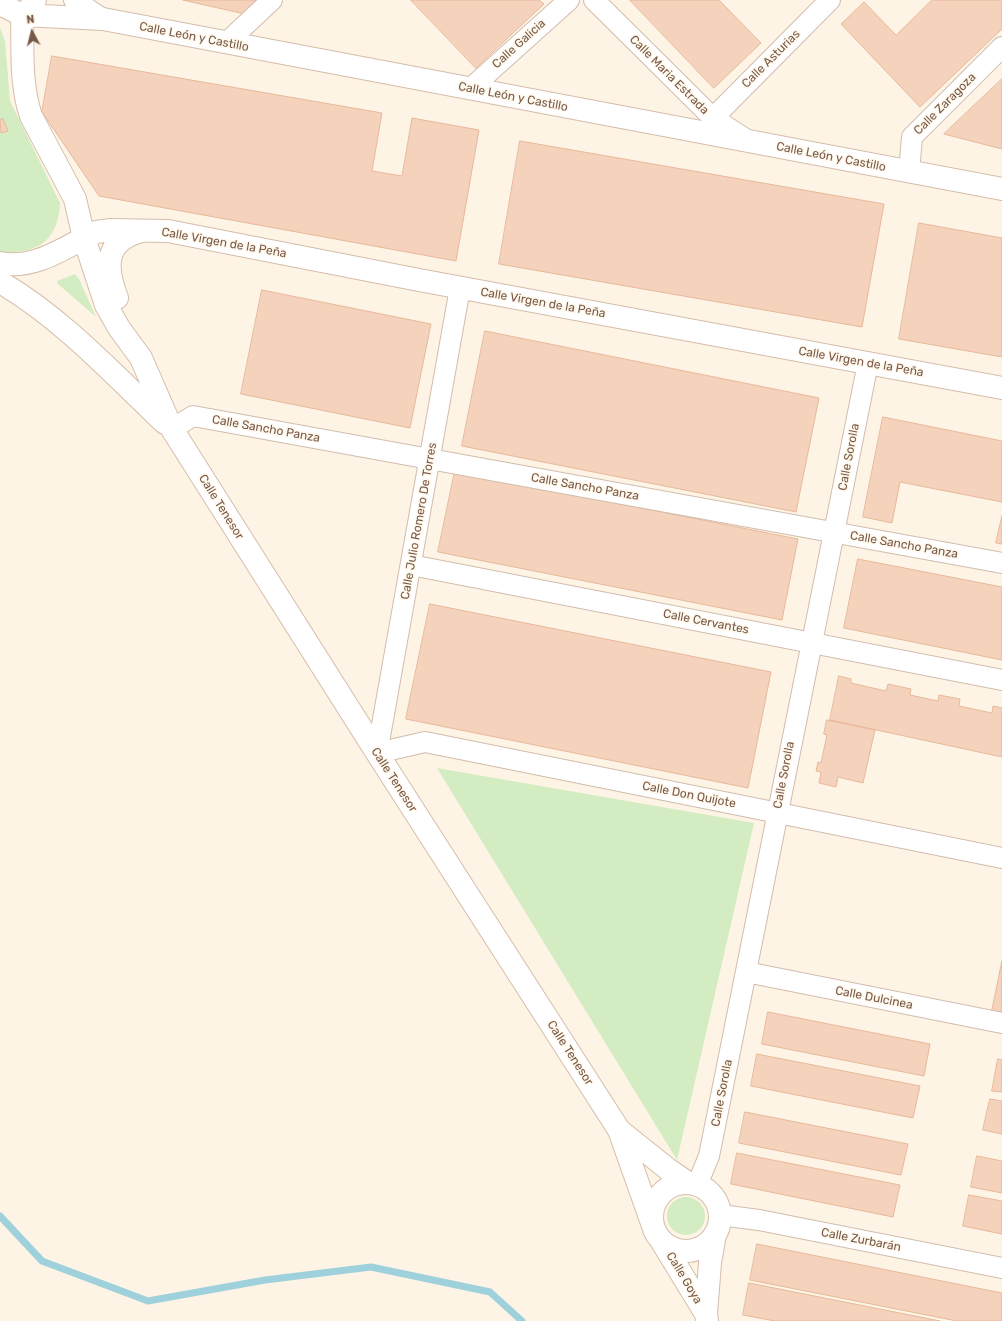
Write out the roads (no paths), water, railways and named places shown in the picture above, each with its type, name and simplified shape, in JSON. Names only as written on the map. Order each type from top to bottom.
[{"type":"street","points":[[74,0],[103,19]]},
{"type":"street","points":[[226,43],[272,0]]},
{"type":"street","name":"Calle Galicia","points":[[470,89],[569,0]]},
{"type":"street","name":"Calle Maria Estrada","points":[[594,0],[712,118],[750,142]]},
{"type":"street","name":"Calle Asturias","points":[[712,118],[830,0]]},
{"type":"street","points":[[0,4],[29,8]]},
{"type":"street","name":"Calle León y Castillo","points":[[29,8],[103,19],[1002,190]]},
{"type":"street","name":"Calle Tenesor","points":[[29,8],[24,91],[27,104],[31,116],[75,199],[84,238],[106,305],[119,328],[141,358],[172,429],[377,753],[619,1130],[657,1232]]},
{"type":"street","name":"Calle Zaragoza","points":[[909,172],[912,137],[1002,47]]},
{"type":"street","name":"Calle Virgen de la Peña","points":[[0,263],[14,265],[33,262],[54,254],[96,232],[111,230],[168,231],[460,288],[1002,388]]},
{"type":"street","points":[[141,358],[110,281],[109,260],[115,246],[122,238],[145,230]]},
{"type":"street","name":"Calle Tenesor","points":[[0,282],[26,297],[51,316],[172,429]]},
{"type":"street","name":"Calle Julio Romero De Torres","points":[[377,753],[460,288]]},
{"type":"street","name":"Calle Sorolla","points":[[693,1184],[709,1156],[776,813],[868,363]]},
{"type":"street","name":"Calle Sancho Panza","points":[[172,429],[193,416],[1002,563]]},
{"type":"street","name":"Calle Cervantes","points":[[411,565],[1002,680]]},
{"type":"street","name":"Calle Don Quijote","points":[[377,753],[425,742],[1002,858]]},
{"type":"street","name":"Calle Dulcinea","points":[[746,972],[1002,1023]]},
{"type":"street","name":"Calle Tenesor","points":[[619,1130],[669,1170],[693,1184]]},
{"type":"street","points":[[693,1184],[713,1197],[718,1225],[710,1242],[693,1250],[682,1251],[671,1248],[657,1232],[652,1212],[655,1201],[670,1187],[693,1184]]},
{"type":"street","name":"Calle Zurbarán","points":[[718,1225],[759,1220],[1002,1268]]},
{"type":"street","name":"Calle Goya","points":[[709,1319],[710,1262],[718,1225]]},
{"type":"street","name":"Calle Goya","points":[[657,1232],[709,1319]]},
{"type":"waterway","points":[[0,1216],[42,1261],[148,1301],[265,1280],[371,1267],[490,1292],[522,1321]]}]
